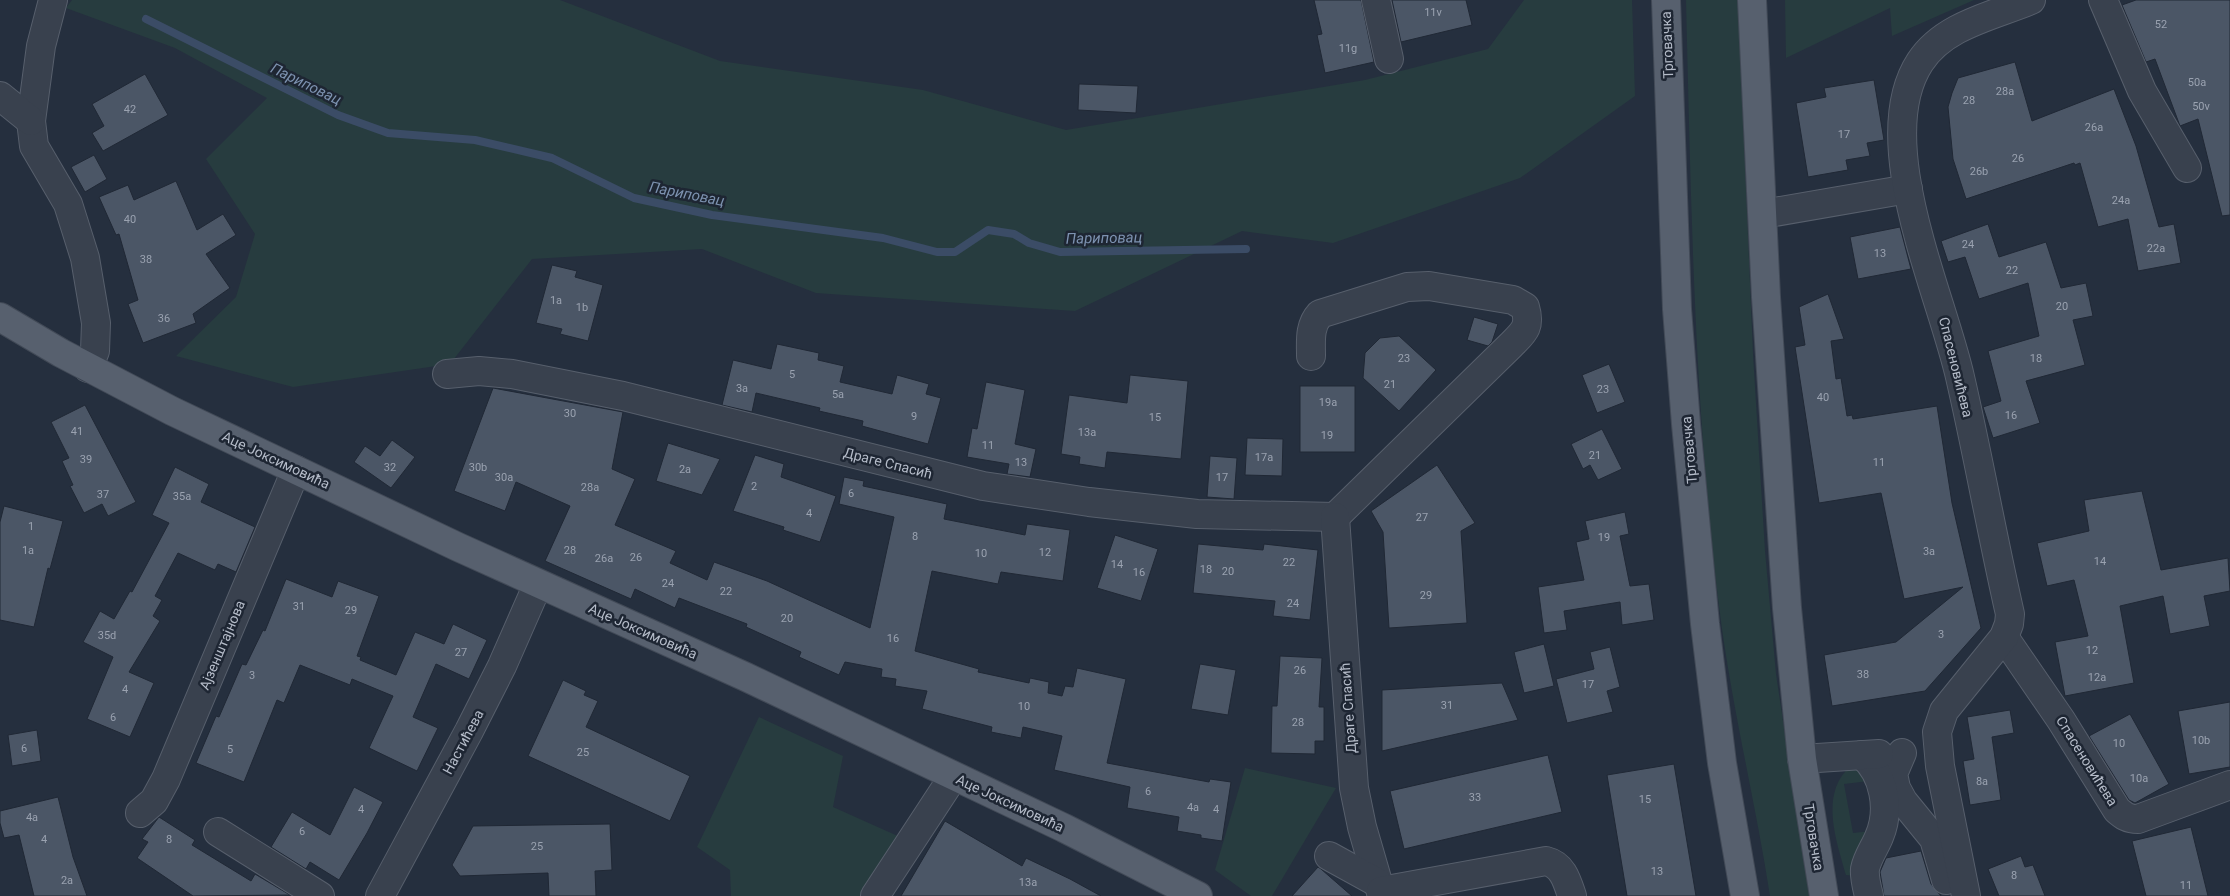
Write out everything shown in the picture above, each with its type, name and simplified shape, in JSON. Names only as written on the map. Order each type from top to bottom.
[{"type":"main road","name":"Трговачка","points":[[1666,0],[1677,309],[1705,624],[1722,763],[1745,896]]},
{"type":"main road","name":"Трговачка","points":[[1752,0],[1780,522],[1802,759],[1824,896]]},
{"type":"main road","name":"Аце Јоксимовића","points":[[2,323],[172,411],[538,584],[746,678],[1064,828],[1198,896]]},
{"type":"street","points":[[53,0],[41,46],[31,121],[34,146],[68,204],[85,258],[96,323],[95,351],[88,368]]},
{"type":"street","points":[[1376,0],[1389,59]]},
{"type":"street","name":"Спасеновићева","points":[[1966,896],[1938,751],[1937,732],[1941,716],[2004,636],[2009,624],[2010,614],[1960,376],[1925,256],[1908,189],[1903,146],[1905,98],[1910,80],[1920,62],[1938,41],[1959,28],[2031,0]]},
{"type":"street","points":[[2103,0],[2142,91],[2187,168]]},
{"type":"street","points":[[0,96],[31,121]]},
{"type":"street","points":[[1763,214],[1908,189]]},
{"type":"street","points":[[1311,356],[1313,321],[1320,314],[1407,287],[1448,288],[1513,300],[1525,308],[1528,318],[1526,330],[1511,346],[1335,517]]},
{"type":"street","name":"Драге Спасић","points":[[447,374],[479,371],[512,374],[622,396],[983,486],[1033,495],[1197,514],[1335,517],[1354,788],[1380,890]]},
{"type":"street","name":"Ајзенштајнова","points":[[140,813],[154,801],[166,779],[296,470]]},
{"type":"street","name":"Настићева","points":[[380,896],[490,690],[538,584]]},
{"type":"street","name":"Спасеновићева","points":[[2004,636],[2052,706],[2117,810],[2122,815],[2130,819],[2138,819],[2230,785]]},
{"type":"street","points":[[1802,759],[1938,751]]},
{"type":"street","points":[[1902,753],[1893,774],[1896,788],[1903,801],[1934,839],[1944,870],[1949,896]]},
{"type":"street","points":[[1862,755],[1876,771],[1884,796],[1885,813],[1880,835],[1865,870],[1869,896]]},
{"type":"street","points":[[875,896],[953,777]]},
{"type":"street","points":[[218,832],[320,896]]},
{"type":"street","points":[[1329,856],[1380,890],[1546,861],[1560,867],[1572,896]]},
{"type":"green space","points":[[72,0],[560,0],[720,61],[923,90],[1066,130],[1365,80],[1488,49],[1524,0],[1632,0],[1635,96],[1520,178],[1333,243],[1242,231],[1075,311],[816,293],[702,249],[532,259],[450,364],[293,387],[176,356],[236,297],[255,234],[206,159],[267,98],[175,48],[66,8]]},
{"type":"green space","points":[[1686,0],[1738,0],[1753,354],[1765,551],[1776,674],[1809,896],[1770,896],[1724,643],[1711,531],[1699,379],[1692,228]]},
{"type":"green space","points":[[1785,0],[1974,0],[1892,36],[1890,8],[1786,58]]},
{"type":"green space","points":[[759,717],[843,756],[833,807],[900,837],[862,896],[731,896],[730,870],[697,847]]},
{"type":"green space","points":[[1850,767],[1864,768],[1869,781],[1844,784],[1853,833],[1871,831],[1857,876],[1846,875],[1838,848],[1833,819],[1835,791],[1841,778]]},
{"type":"green space","points":[[1245,768],[1336,788],[1272,896],[1251,896],[1215,870]]},
{"type":"building","points":[[1314,0],[1361,0],[1374,62],[1325,73],[1317,35],[1322,34]]},
{"type":"building","points":[[1392,0],[1466,0],[1472,25],[1401,42]]},
{"type":"building","points":[[2136,0],[2230,0],[2230,215],[2222,216],[2198,119],[2180,126],[2155,59],[2146,62],[2122,5]]},
{"type":"building","points":[[2015,62],[2032,121],[2114,89],[2136,146],[2159,227],[2174,224],[2181,263],[2138,271],[2128,219],[2098,227],[2080,163],[2075,165],[2074,163],[1966,199],[1953,159],[1948,107],[1952,93],[1958,78]]},
{"type":"building","points":[[145,74],[168,115],[103,151],[92,133],[104,126],[92,104]]},
{"type":"building","points":[[1874,80],[1884,140],[1867,143],[1870,156],[1846,160],[1848,170],[1808,177],[1796,103],[1826,97],[1824,88]]},
{"type":"building","points":[[1079,84],[1138,86],[1136,113],[1078,110]]},
{"type":"building","points":[[94,155],[107,179],[85,192],[71,167]]},
{"type":"building","points":[[176,181],[197,230],[223,214],[236,235],[206,254],[230,288],[193,314],[196,323],[143,343],[128,304],[138,300],[119,234],[116,235],[99,197],[128,185],[134,200]]},
{"type":"building","points":[[1988,224],[1999,257],[2046,242],[2061,288],[2086,283],[2093,316],[2073,320],[2085,365],[2026,381],[2040,423],[1993,438],[1983,407],[2001,401],[1988,351],[2039,336],[2028,283],[1979,299],[1965,257],[1948,262],[1941,241]]},
{"type":"building","points":[[1900,227],[1911,269],[1858,279],[1850,237]]},
{"type":"building","points":[[552,265],[577,271],[575,277],[603,285],[588,341],[560,334],[562,329],[536,323]]},
{"type":"building","points":[[1828,294],[1844,339],[1831,341],[1836,379],[1841,378],[1847,416],[1852,415],[1853,419],[1937,406],[1952,503],[1981,628],[1925,691],[1832,706],[1824,655],[1896,642],[1963,587],[1904,599],[1881,493],[1819,503],[1795,347],[1805,345],[1799,307]]},
{"type":"building","points":[[1474,317],[1498,324],[1492,342],[1488,346],[1467,340]]},
{"type":"building","points":[[1399,336],[1436,370],[1399,411],[1363,378],[1365,353],[1380,338]]},
{"type":"building","points":[[777,344],[819,353],[818,360],[844,366],[840,382],[892,394],[897,375],[929,384],[926,394],[941,398],[928,444],[862,426],[863,421],[819,411],[820,408],[756,393],[752,412],[722,405],[733,360],[771,369]]},
{"type":"building","points":[[1609,364],[1625,402],[1597,413],[1582,375]]},
{"type":"building","points":[[1130,375],[1188,381],[1181,459],[1107,452],[1105,468],[1079,464],[1080,457],[1061,454],[1069,395],[1127,403]]},
{"type":"building","points":[[986,382],[1025,390],[1015,444],[1036,449],[1030,477],[1007,474],[1009,464],[967,457],[972,428],[977,429]]},
{"type":"building","points":[[1300,386],[1355,386],[1355,452],[1300,452]]},
{"type":"building","points":[[493,388],[623,412],[612,469],[635,479],[615,525],[676,551],[670,563],[707,580],[714,562],[767,581],[870,628],[894,517],[839,504],[844,477],[864,481],[863,486],[947,504],[944,519],[1025,535],[1027,524],[1070,530],[1063,581],[1001,572],[998,584],[932,571],[915,651],[979,669],[978,672],[1029,683],[1030,678],[1049,682],[1048,693],[1062,696],[1065,686],[1073,687],[1077,668],[1126,679],[1107,763],[1209,782],[1210,779],[1231,782],[1222,841],[1201,838],[1201,835],[1177,831],[1179,817],[1127,808],[1130,787],[1054,770],[1062,736],[1023,727],[1021,738],[991,732],[992,727],[922,709],[927,691],[895,686],[896,679],[881,677],[882,669],[845,662],[839,675],[799,657],[801,652],[746,627],[747,624],[679,598],[675,608],[635,589],[631,599],[545,561],[570,506],[516,482],[505,511],[454,491]]},
{"type":"building","points":[[85,405],[136,502],[108,516],[102,504],[84,513],[70,486],[73,485],[62,461],[69,458],[51,422]]},
{"type":"building","points":[[1602,429],[1622,469],[1598,480],[1590,465],[1583,469],[1571,444]]},
{"type":"building","points":[[1247,438],[1283,439],[1282,476],[1245,475]]},
{"type":"building","points":[[392,440],[415,457],[391,488],[354,462],[365,446],[380,456]]},
{"type":"building","points":[[668,443],[720,459],[702,495],[656,481]]},
{"type":"building","points":[[755,455],[784,464],[781,477],[836,496],[820,542],[783,530],[784,527],[733,511]]},
{"type":"building","points":[[1210,456],[1237,458],[1234,499],[1207,497]]},
{"type":"building","points":[[1437,465],[1475,523],[1461,531],[1467,623],[1389,628],[1383,532],[1371,511]]},
{"type":"building","points":[[175,467],[209,484],[201,502],[255,527],[236,572],[218,564],[215,570],[178,553],[155,596],[162,600],[153,616],[160,621],[129,672],[154,683],[130,737],[87,719],[113,657],[83,642],[100,611],[114,619],[130,591],[132,592],[169,523],[152,515]]},
{"type":"building","points":[[2142,491],[2161,570],[2228,558],[2230,591],[2204,596],[2210,626],[2170,634],[2163,596],[2120,606],[2134,683],[2065,696],[2055,642],[2088,636],[2074,580],[2047,586],[2037,543],[2089,531],[2084,500]]},
{"type":"building","points":[[4,506],[63,521],[50,569],[48,568],[34,627],[0,620],[0,522]]},
{"type":"building","points":[[1625,512],[1629,534],[1620,536],[1630,586],[1649,584],[1654,620],[1622,625],[1620,602],[1564,611],[1567,630],[1544,633],[1538,587],[1584,580],[1576,542],[1589,539],[1585,521]]},
{"type":"building","points":[[1115,535],[1158,549],[1141,601],[1097,588]]},
{"type":"building","points":[[1198,544],[1263,550],[1264,544],[1318,550],[1310,620],[1273,616],[1275,601],[1193,593]]},
{"type":"building","points":[[286,579],[332,597],[338,581],[379,596],[357,656],[361,657],[360,660],[396,675],[415,632],[444,644],[453,624],[487,640],[469,679],[436,664],[413,717],[438,728],[417,771],[369,748],[393,696],[352,679],[350,685],[300,665],[284,703],[277,700],[244,782],[196,763],[216,716],[219,717],[242,664],[246,665],[263,630],[265,631]]},
{"type":"building","points":[[1544,644],[1554,686],[1524,693],[1514,652]]},
{"type":"building","points":[[1610,647],[1620,687],[1607,691],[1613,712],[1567,723],[1556,679],[1594,669],[1590,652]]},
{"type":"building","points":[[1280,656],[1322,658],[1319,707],[1324,707],[1324,741],[1315,741],[1315,754],[1271,753],[1272,706],[1277,706]]},
{"type":"building","points":[[1200,664],[1236,670],[1228,715],[1191,709]]},
{"type":"building","points":[[563,680],[586,691],[584,695],[598,701],[586,727],[690,776],[670,821],[528,756]]},
{"type":"building","points":[[1502,683],[1518,720],[1382,751],[1382,690]]},
{"type":"building","points":[[2230,702],[2230,767],[2189,774],[2178,711]]},
{"type":"building","points":[[2010,710],[2014,733],[1992,737],[2001,800],[1970,805],[1963,761],[1974,759],[1967,717]]},
{"type":"building","points":[[2130,714],[2169,784],[2135,803],[2129,800],[2089,736]]},
{"type":"building","points":[[37,730],[41,761],[12,766],[8,735]]},
{"type":"building","points":[[1548,755],[1562,812],[1404,849],[1390,791]]},
{"type":"building","points":[[1674,764],[1696,896],[1627,896],[1607,775]]},
{"type":"building","points":[[354,787],[383,802],[339,880],[310,862],[306,869],[271,847],[292,812],[330,835]]},
{"type":"building","points":[[58,797],[73,857],[87,896],[34,896],[19,835],[4,838],[0,823],[0,811]]},
{"type":"building","points":[[159,817],[195,840],[192,845],[251,881],[255,874],[290,895],[193,896],[137,858],[148,842],[142,839]]},
{"type":"building","points":[[945,821],[1022,866],[1026,858],[1101,896],[901,896]]},
{"type":"building","points":[[610,824],[612,870],[595,871],[596,896],[549,896],[548,873],[460,876],[452,865],[473,826]]},
{"type":"building","points":[[2191,827],[2208,896],[2146,896],[2132,841]]},
{"type":"building","points":[[1921,851],[1931,884],[1941,896],[1884,896],[1880,872],[1886,858]]},
{"type":"building","points":[[2021,856],[2025,867],[2033,865],[2045,896],[1999,896],[1988,869]]},
{"type":"building","points":[[1318,867],[1321,869],[1352,896],[1292,896]]},
{"type":"waterway","name":"Париповац","points":[[146,19],[338,115],[388,133],[475,140],[552,158],[634,198],[712,215],[883,238],[937,252],[955,252],[988,230],[1014,234],[1029,243],[1060,252],[1246,249]]}]
